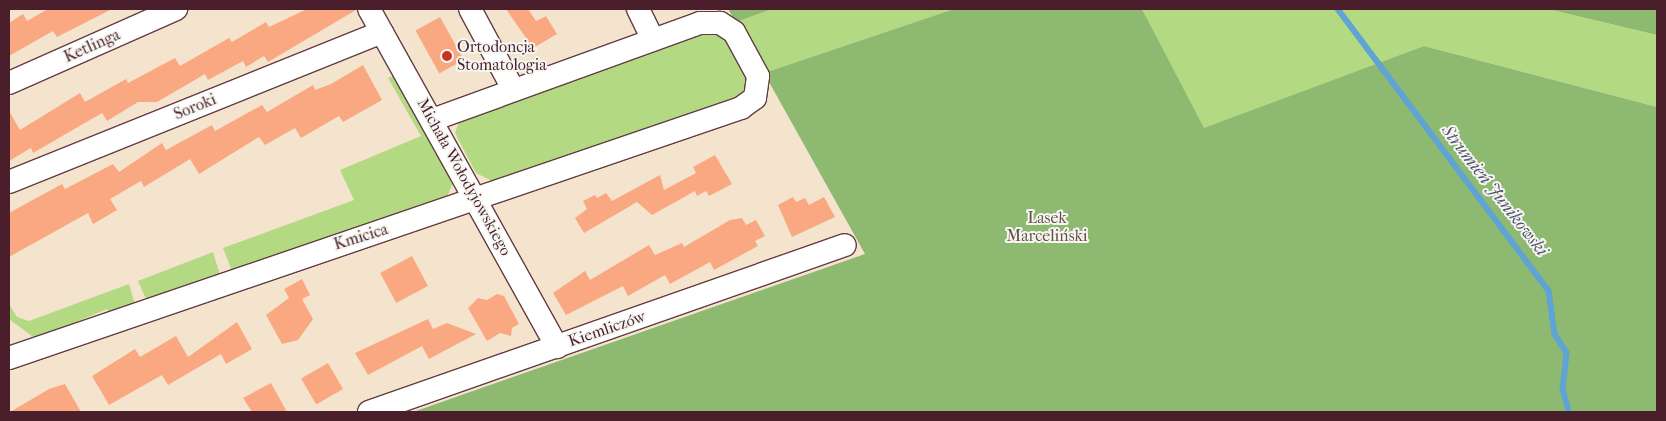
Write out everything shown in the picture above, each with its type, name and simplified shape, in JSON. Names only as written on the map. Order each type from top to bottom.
[{"type":"street","name":"Ketlinga","points":[[9,83],[176,9]]},
{"type":"street","name":"Michała Wołodyjowskiego","points":[[369,9],[478,200],[557,347]]},
{"type":"street","points":[[470,9],[513,89]]},
{"type":"street","points":[[638,9],[653,40]]},
{"type":"street","name":"Kmicica","points":[[10,355],[252,272],[478,200],[748,104],[759,88],[758,76],[728,27],[710,22],[676,31],[432,120]]},
{"type":"street","name":"Soroki","points":[[9,182],[382,32]]},
{"type":"street","name":"Kiemliczów","points":[[369,412],[845,245]]},
{"type":"green space","points":[[728,9],[772,9],[736,22]]},
{"type":"green space","points":[[772,9],[954,9],[764,73],[736,22]]},
{"type":"green space","name":"Lasek Marceliński","points":[[954,9],[1142,9],[1204,128],[1424,46],[1657,107],[1657,412],[413,412],[865,254],[764,73]]},
{"type":"green space","points":[[1142,9],[1548,9],[1657,35],[1657,107],[1424,46],[1204,129]]},
{"type":"green space","points":[[1548,9],[1657,9],[1657,35]]},
{"type":"green space","points":[[721,30],[752,76],[741,98],[492,181],[476,173],[455,133],[459,122],[697,31]]},
{"type":"green space","points":[[393,76],[453,183],[447,197],[232,271],[223,248],[354,200],[340,170],[421,136],[388,78]]},
{"type":"green space","points":[[213,252],[220,275],[146,299],[138,281]]},
{"type":"green space","points":[[129,284],[135,305],[109,313],[107,309],[36,339],[9,319],[9,304],[17,317],[29,321]]},
{"type":"building","points":[[48,9],[112,9],[57,37],[53,31],[9,56],[9,23],[23,14],[27,21]]},
{"type":"building","points":[[307,9],[356,10],[268,62],[264,56],[246,67],[243,61],[208,80],[205,74],[157,102],[138,102],[107,121],[102,113],[33,153],[31,148],[9,161],[9,111],[20,130],[80,93],[85,102],[126,79],[128,83],[175,58],[180,66],[229,38],[232,42],[266,22],[269,27]]},
{"type":"building","points":[[506,9],[528,9],[536,21],[546,16],[557,34],[533,48]]},
{"type":"building","points":[[440,17],[464,60],[439,73],[416,31]]},
{"type":"building","points":[[363,65],[382,100],[343,122],[339,116],[301,138],[295,128],[265,145],[259,137],[199,174],[190,159],[144,187],[141,181],[110,199],[117,210],[93,224],[88,213],[9,257],[9,213],[62,184],[65,189],[113,164],[119,172],[162,143],[166,150],[212,125],[215,131],[262,105],[267,112],[313,85],[315,90],[331,84]]},
{"type":"building","points":[[715,155],[732,184],[709,196],[706,191],[697,196],[695,191],[652,215],[637,202],[584,233],[575,218],[587,209],[583,201],[595,195],[597,198],[606,193],[612,201],[660,175],[664,190],[696,173],[693,167]]},
{"type":"building","points":[[793,197],[796,202],[805,198],[809,205],[824,197],[835,217],[792,237],[778,205]]},
{"type":"building","points":[[742,218],[746,225],[756,220],[765,236],[755,241],[758,246],[714,270],[710,262],[670,284],[665,275],[628,296],[623,286],[566,315],[553,293],[585,271],[590,280],[649,245],[655,255],[682,243],[684,247],[730,220]]},
{"type":"building","points":[[412,256],[428,286],[396,303],[380,273]]},
{"type":"building","points":[[302,279],[310,295],[302,299],[313,319],[298,340],[282,344],[266,315],[289,298],[284,289]]},
{"type":"building","points":[[497,294],[504,296],[519,324],[512,328],[511,336],[500,333],[487,341],[468,308],[478,298],[487,300]]},
{"type":"building","points":[[428,319],[433,329],[447,323],[476,334],[429,359],[422,346],[368,375],[355,353]]},
{"type":"building","points":[[237,322],[252,349],[226,364],[221,354],[168,385],[162,375],[109,405],[92,376],[135,349],[140,357],[176,336],[188,357]]},
{"type":"building","points":[[328,363],[343,389],[316,404],[301,378]]},
{"type":"building","points":[[271,383],[287,412],[252,412],[243,398]]},
{"type":"building","points":[[65,384],[81,412],[10,412],[49,389]]},
{"type":"waterway","name":"Strumień Junikowski","points":[[1338,9],[1549,291],[1555,334],[1567,353],[1563,389],[1569,412]]},
{"type":"place","name":"Ortodoncja Stomatologia","points":[[447,56]]}]
